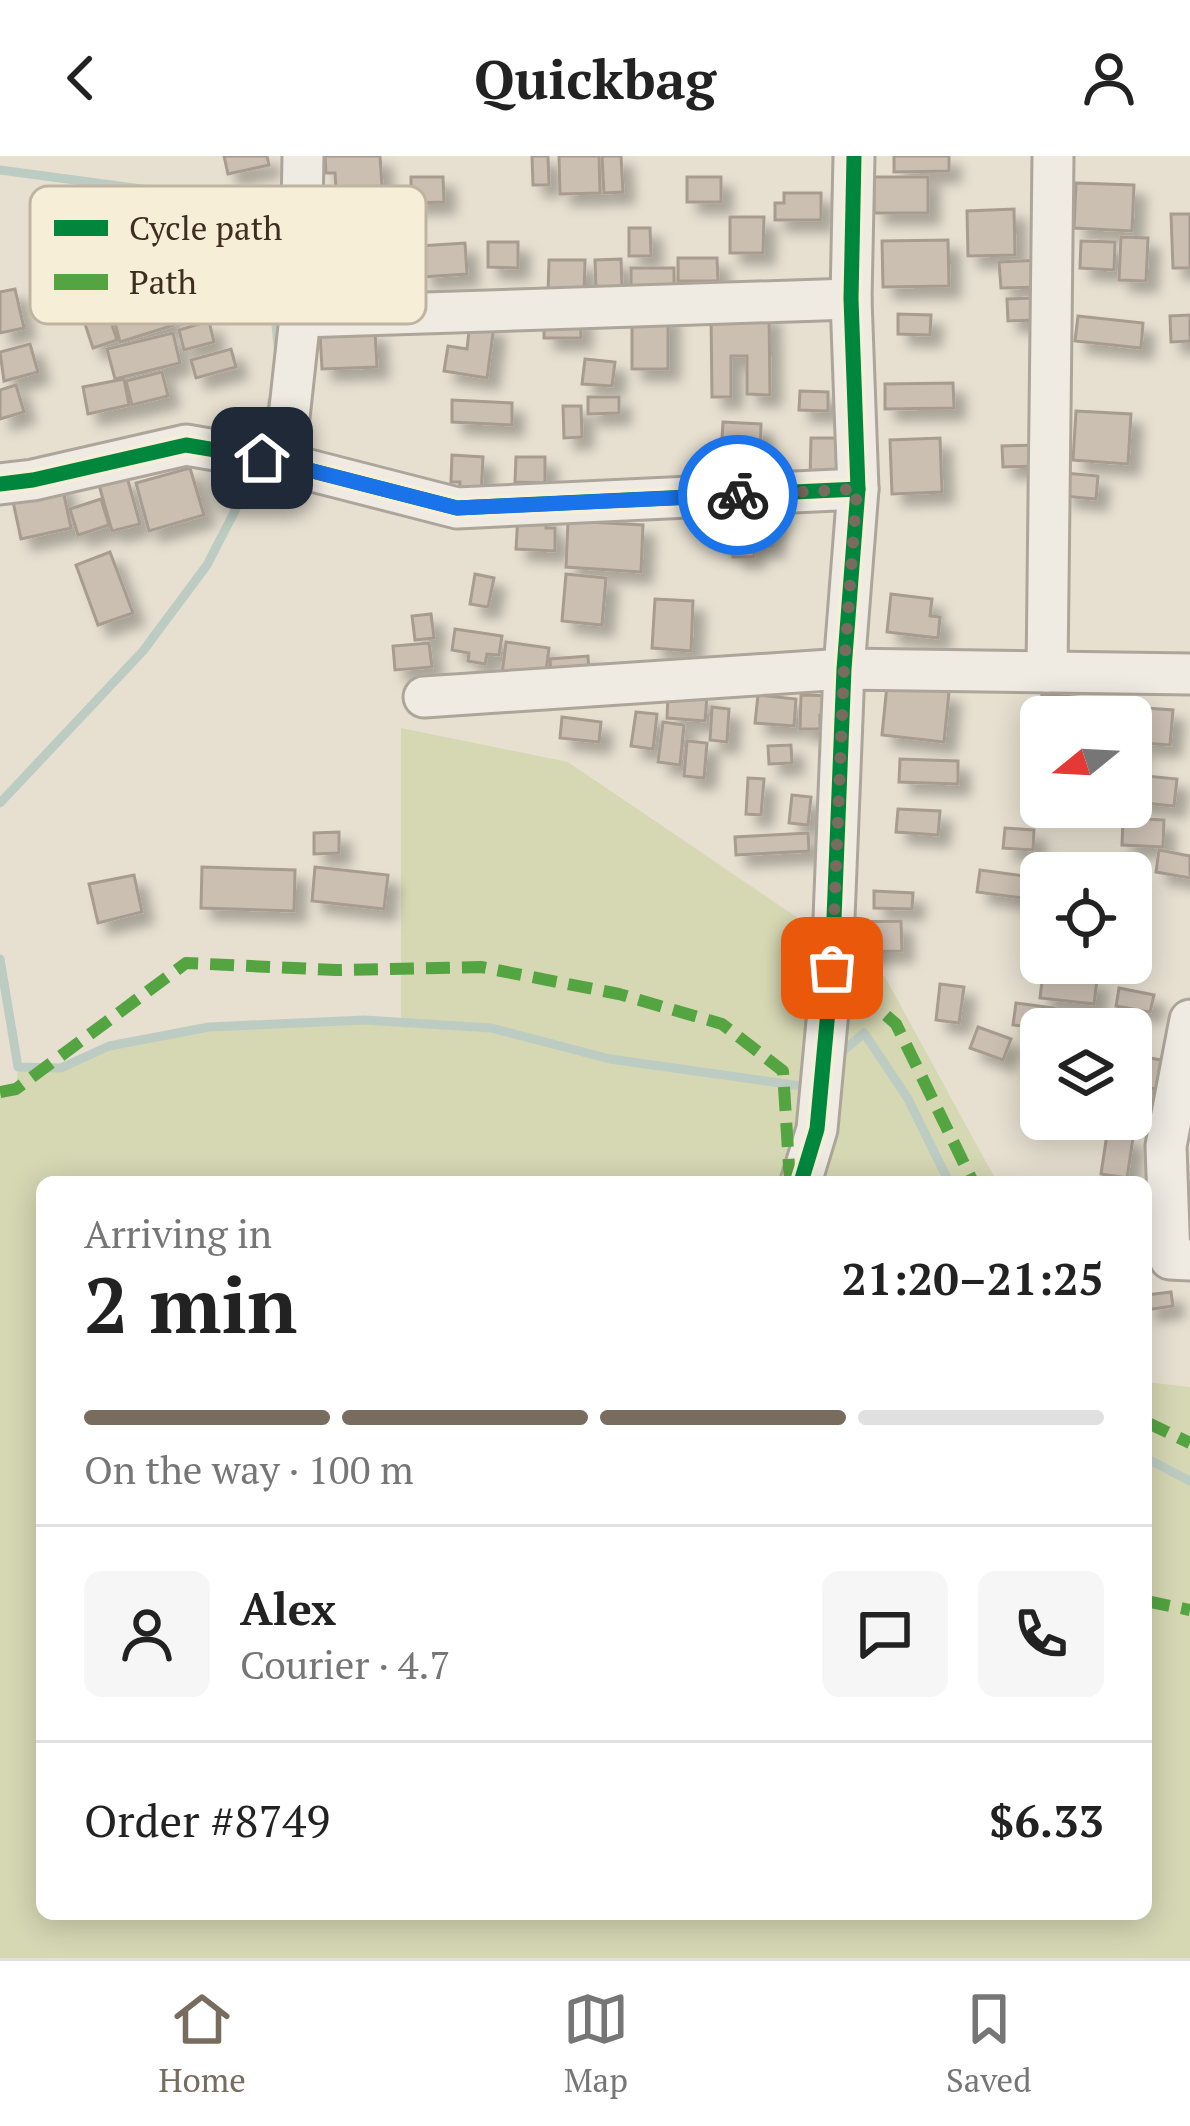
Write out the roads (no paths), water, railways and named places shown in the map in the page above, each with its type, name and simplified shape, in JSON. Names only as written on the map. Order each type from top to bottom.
[{"type":"street","points":[[302,156],[302,186]]},
{"type":"street","points":[[803,1176],[817,1129],[829,987],[857,489],[851,299],[854,156]]},
{"type":"street","points":[[1047,672],[1053,156]]},
{"type":"street","points":[[426,313],[851,299]]},
{"type":"street","points":[[284,464],[299,324]]},
{"type":"street","points":[[0,484],[186,445],[284,464],[457,508],[857,489]]},
{"type":"street","points":[[424,697],[844,669],[1190,674]]},
{"type":"street","points":[[1190,1020],[1166,1146],[1170,1259],[1190,1260]]},
{"type":"waterway","points":[[0,170],[119,186]]},
{"type":"waterway","points":[[276,324],[279,355]]},
{"type":"waterway","points":[[263,450],[272,401]]},
{"type":"waterway","points":[[0,803],[143,651],[207,565],[258,466]]},
{"type":"waterway","points":[[0,959],[18,1067],[61,1068],[109,1046],[209,1027],[364,1020],[491,1028],[610,1059],[801,1086],[811,1078]]},
{"type":"waterway","points":[[838,1055],[864,1033],[908,1099],[946,1176]]},
{"type":"waterway","points":[[1152,1461],[1190,1481]]}]
